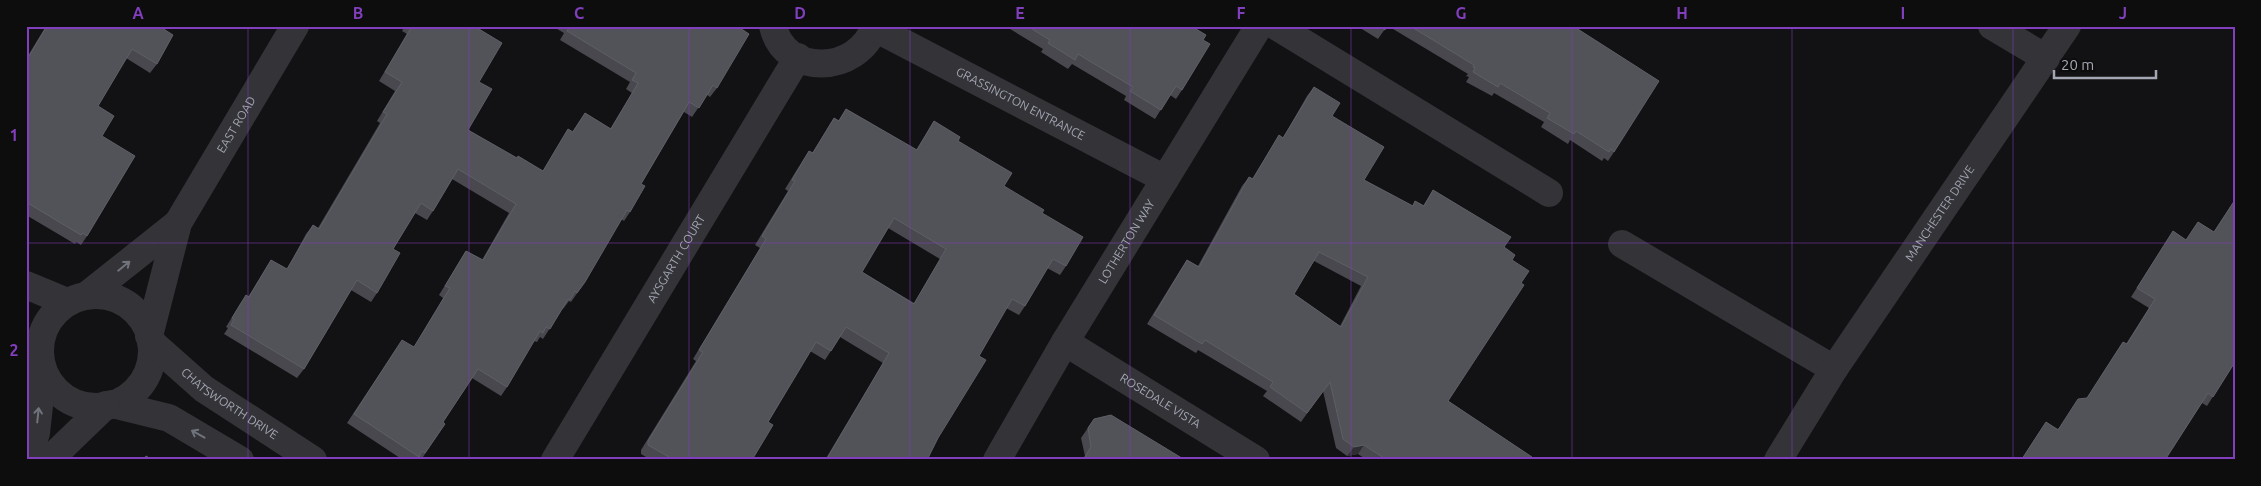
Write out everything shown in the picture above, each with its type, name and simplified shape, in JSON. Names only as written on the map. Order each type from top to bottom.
[{"type":"street","name":"EAST ROAD","points":[[150,339],[178,223],[295,26]]},
{"type":"street","points":[[773,26],[774,32],[785,48],[798,57],[815,64],[834,63],[852,56],[866,44],[875,27]]},
{"type":"street","name":"LOTHERTON WAY","points":[[997,460],[1065,342],[1259,26]]},
{"type":"street","points":[[1276,26],[1549,193]]},
{"type":"street","points":[[1992,26],[2046,58]]},
{"type":"street","name":"MANCHESTER DRIVE","points":[[1778,460],[1834,369],[2067,26]]},
{"type":"street","name":"GRASSINGTON ENTRANCE","points":[[875,27],[1165,179]]},
{"type":"street","name":"AYSGARTH COURT","points":[[555,460],[798,57]]},
{"type":"street","name":"EAST ROAD","points":[[76,299],[178,223]]},
{"type":"street","points":[[1622,244],[1834,369]]},
{"type":"street","points":[[26,285],[76,299],[112,297],[129,306],[142,319],[150,339],[152,353],[150,364],[143,380],[132,393],[109,405],[49,460]]},
{"type":"street","points":[[27,460],[36,433],[36,356],[45,327],[56,312],[76,299]]},
{"type":"street","name":"CHATSWORTH DRIVE","points":[[150,339],[204,389],[313,460]]},
{"type":"street","name":"ROSEDALE VISTA","points":[[1065,342],[1256,460]]},
{"type":"street","points":[[36,356],[57,392],[72,402],[89,406],[109,405],[169,418],[240,460]]},
{"type":"building","points":[[47,26],[159,26],[173,35],[157,64],[132,49],[98,106],[114,116],[102,136],[135,156],[87,236],[83,233],[81,235],[26,202],[26,61]]},
{"type":"building","points":[[412,26],[474,26],[502,43],[479,82],[492,89],[468,130],[543,171],[568,129],[573,132],[585,113],[611,129],[638,83],[632,80],[636,73],[567,31],[570,26],[737,26],[749,34],[717,88],[713,85],[699,108],[689,102],[641,184],[645,186],[630,212],[627,210],[585,282],[577,293],[575,291],[570,300],[568,299],[550,329],[546,327],[543,333],[540,331],[507,387],[478,369],[443,422],[445,424],[425,453],[422,451],[419,457],[354,414],[402,340],[414,347],[450,288],[445,286],[466,251],[483,260],[516,204],[458,169],[433,211],[421,203],[393,249],[400,253],[377,293],[357,280],[304,369],[231,325],[234,319],[232,318],[246,295],[249,297],[271,260],[287,269],[313,225],[319,229],[387,114],[383,112],[402,82],[385,72]]},
{"type":"building","points":[[1027,26],[1191,26],[1206,35],[1203,40],[1210,44],[1182,90],[1176,86],[1161,110],[1130,91],[1133,87],[1078,54],[1075,60],[1048,43],[1050,40]]},
{"type":"building","points":[[1379,26],[1387,26],[1385,30]]},
{"type":"building","points":[[1410,26],[1573,26],[1659,81],[1614,152],[1611,149],[1609,152],[1576,131],[1574,134],[1547,118],[1550,113],[1500,83],[1498,87],[1473,72],[1474,65]]},
{"type":"building","points":[[1314,87],[1340,103],[1332,116],[1384,147],[1364,180],[1413,206],[1415,201],[1424,206],[1433,190],[1511,237],[1504,247],[1515,255],[1512,260],[1529,271],[1521,283],[1524,285],[1448,401],[1532,457],[1530,460],[1387,460],[1364,445],[1354,447],[1343,439],[1330,382],[1307,413],[1270,387],[1273,382],[1205,340],[1202,344],[1154,315],[1187,260],[1199,267],[1249,177],[1253,179],[1279,135],[1283,138]],"holes":[[[1319,252],[1368,277],[1341,327],[1294,294]]]},
{"type":"building","points":[[846,109],[917,150],[934,121],[960,137],[958,141],[1012,173],[1004,186],[1044,210],[1042,213],[1083,237],[1066,266],[1053,259],[1025,306],[1012,299],[979,356],[986,360],[938,438],[927,460],[826,460],[889,353],[846,327],[831,351],[816,342],[768,422],[773,425],[752,460],[667,460],[669,457],[648,445],[648,441],[703,352],[699,350],[766,239],[762,236],[795,181],[792,180],[809,151],[813,153],[834,118],[839,121]],"holes":[[[894,218],[946,249],[914,304],[862,272]]]},
{"type":"building","points":[[2235,200],[2235,362],[2213,397],[2208,393],[2165,460],[2022,459],[2046,422],[2058,430],[2078,399],[2087,398],[2123,342],[2127,344],[2155,299],[2137,288],[2173,231],[2186,240],[2198,222],[2214,232]]},
{"type":"building","points":[[1111,415],[1185,460],[1083,460],[1091,447],[1088,428],[1094,419]]},
{"type":"building","points":[[146,456],[153,460],[143,460]]}]
